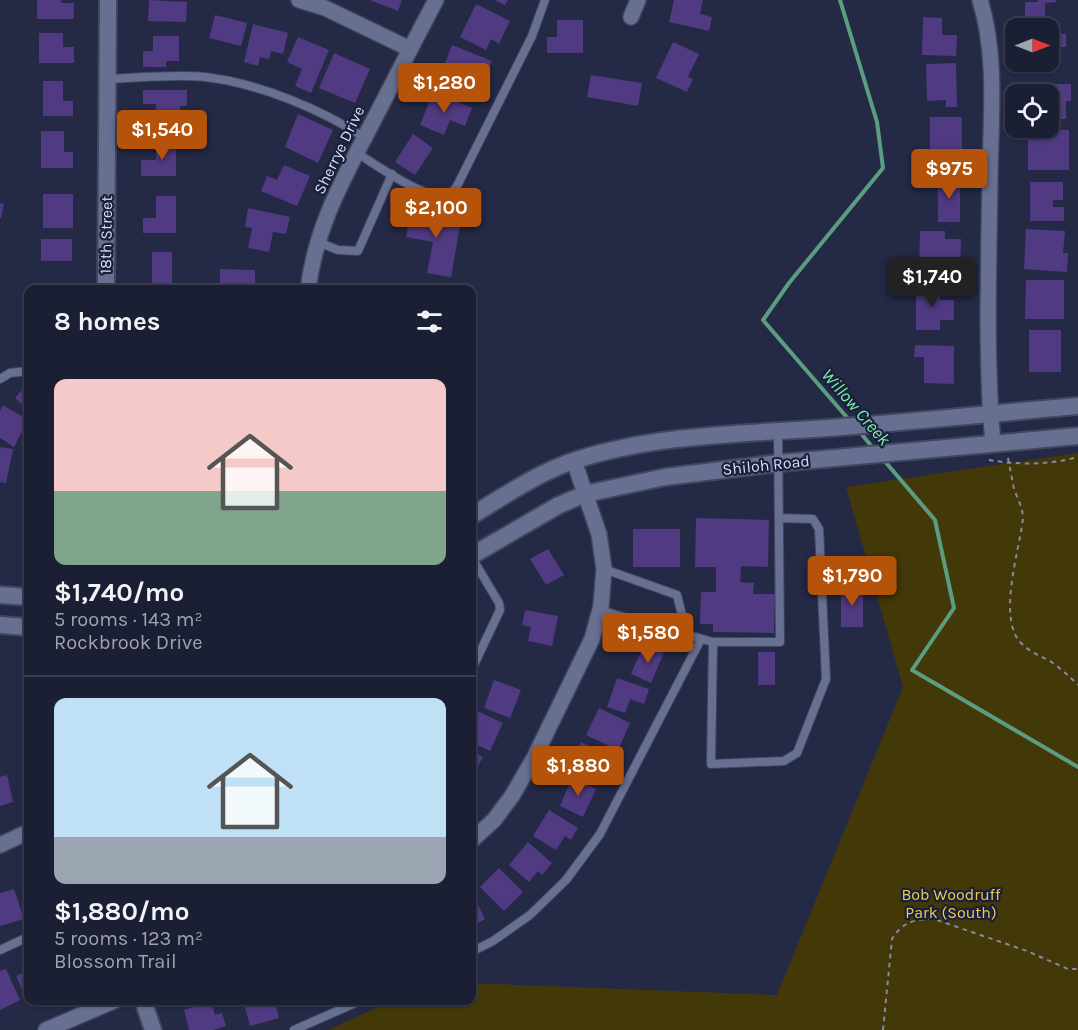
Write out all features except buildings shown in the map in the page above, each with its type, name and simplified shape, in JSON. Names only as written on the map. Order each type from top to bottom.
[{"type":"main road","name":"18th Street","points":[[106,285],[108,0]]},
{"type":"main road","name":"Shiloh Road","points":[[476,513],[518,488],[574,461],[615,449],[648,443],[695,437],[1078,406]]},
{"type":"main road","name":"Shiloh Road","points":[[476,553],[560,504],[585,494],[665,477],[817,460],[1078,436]]},
{"type":"main road","points":[[0,595],[24,597]]},
{"type":"main road","points":[[0,625],[24,627]]},
{"type":"main road","points":[[145,1005],[153,1030]]},
{"type":"street","points":[[299,0],[325,9],[410,49]]},
{"type":"street","name":"Sherrye Drive","points":[[309,285],[311,262],[338,190],[436,0]]},
{"type":"street","points":[[631,17],[638,0]]},
{"type":"street","points":[[980,0],[987,21],[992,80],[990,414],[998,444]]},
{"type":"street","points":[[476,836],[494,820],[513,796],[592,639],[599,610],[604,569],[599,534],[574,461]]},
{"type":"street","points":[[0,844],[24,834]]},
{"type":"street","points":[[51,1029],[105,1005]]},
{"type":"lane","points":[[357,153],[434,196],[445,198],[456,188],[532,36],[545,0]]},
{"type":"lane","points":[[107,79],[204,77],[238,84],[307,107],[365,138]]},
{"type":"lane","points":[[318,242],[338,250],[358,252],[392,174]]},
{"type":"lane","points":[[0,379],[10,373],[24,371]]},
{"type":"lane","points":[[599,610],[713,642],[780,642],[778,431]]},
{"type":"lane","points":[[713,642],[711,764],[784,761],[797,753],[826,680],[819,529],[813,519],[779,518]]},
{"type":"lane","points":[[476,564],[495,596],[500,610],[476,660]]},
{"type":"lane","points":[[604,569],[677,595],[687,635]]},
{"type":"lane","points":[[476,949],[530,915],[566,880],[600,834],[701,639]]},
{"type":"lane","points":[[0,950],[24,940]]},
{"type":"lane","points":[[294,1030],[351,1005]]},
{"type":"path","points":[[998,444],[1009,464],[1023,518],[1011,584],[1014,631],[1024,646],[1063,670],[1078,685]]},
{"type":"path","points":[[1009,464],[1050,462],[1078,457]]},
{"type":"path","points":[[883,1030],[892,939],[898,928],[909,922],[934,919],[1009,944],[1068,969],[1078,969]]},
{"type":"green space","name":"Bob Woodruff Park (South)","points":[[1078,453],[1078,1030],[328,1030],[382,1005],[476,1005],[476,983],[777,995],[903,687],[846,487]]},
{"type":"waterway","name":"Willow Creek","points":[[840,0],[877,122],[883,168],[789,283],[763,320],[850,421]]},
{"type":"waterway","name":"Willow Creek","points":[[859,431],[873,448]]},
{"type":"waterway","name":"Willow Creek","points":[[882,458],[935,520],[954,608],[912,670],[1078,767]]}]
